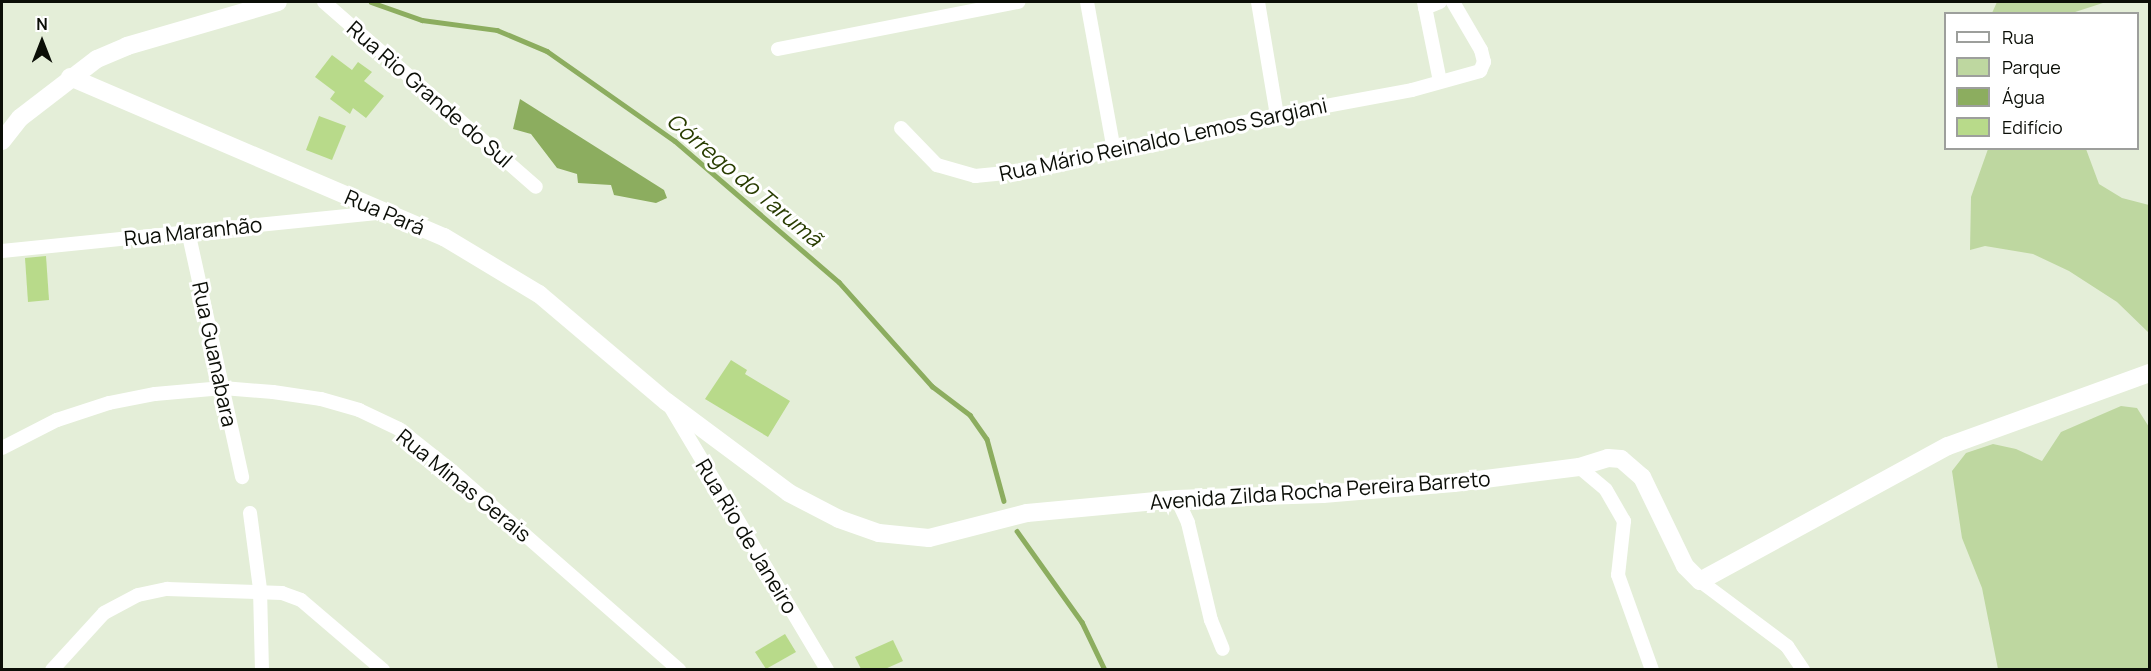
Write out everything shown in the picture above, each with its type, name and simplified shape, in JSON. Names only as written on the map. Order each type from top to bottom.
[{"type":"street","points":[[2,141],[20,118],[70,77],[127,46],[278,2]]},
{"type":"street","name":"Rua Rio Grande do Sul","points":[[324,2],[536,187]]},
{"type":"street","points":[[778,49],[1018,2]]},
{"type":"street","points":[[1087,2],[1114,152]]},
{"type":"street","points":[[1258,2],[1277,115]]},
{"type":"street","points":[[1440,2],[1424,5],[1440,81]]},
{"type":"street","name":"Rua Mário Reinaldo Lemos Sargiani","points":[[901,128],[937,165],[975,176],[1114,152],[1440,81],[1480,71],[1484,62],[1481,50],[1453,2]]},
{"type":"street","name":"Rua Pará","points":[[70,77],[444,237],[538,294],[667,402]]},
{"type":"street","name":"Rua Maranhão","points":[[2,251],[384,212]]},
{"type":"street","name":"Rua Guanabara","points":[[188,231],[242,477]]},
{"type":"street","points":[[1803,669],[1786,646],[1700,580],[1948,446],[2150,373]]},
{"type":"street","name":"Rua Minas Gerais","points":[[2,448],[57,420],[109,403],[154,394],[223,388],[321,399],[359,410],[399,429],[452,471],[680,669]]},
{"type":"street","name":"Avenida Zilda Rocha Pereira Barreto","points":[[667,402],[789,493],[839,519],[879,533],[929,538],[1027,513],[1177,499],[1323,494],[1579,468],[1608,458],[1621,459],[1634,466],[1655,499],[1685,566],[1700,580]]},
{"type":"street","name":"Rua Rio de Janeiro","points":[[667,402],[827,669]]},
{"type":"street","points":[[1579,468],[1605,490],[1624,521],[1618,575],[1652,669]]},
{"type":"street","points":[[1177,499],[1188,523],[1211,620],[1223,649]]},
{"type":"street","points":[[250,513],[260,589],[262,669]]},
{"type":"street","points":[[52,669],[88,627],[118,603],[167,589],[260,589],[301,600],[383,669]]},
{"type":"green space","points":[[1997,2],[2106,2],[2075,12],[1992,12]]},
{"type":"green space","points":[[1988,150],[2086,150],[2099,184],[2122,198],[2149,205],[2149,333],[2117,302],[2069,271],[2033,254],[1985,246],[1970,250],[1971,197]]},
{"type":"green space","points":[[2121,406],[2137,408],[2149,427],[2149,669],[1998,669],[1982,588],[1962,538],[1952,471],[1966,453],[1993,444],[2016,449],[2042,461],[2061,432]]},
{"type":"water","points":[[520,99],[664,190],[667,198],[656,203],[614,195],[611,185],[578,183],[577,174],[557,168],[531,134],[513,129]]},
{"type":"building","points":[[332,55],[352,70],[358,62],[372,72],[364,81],[384,96],[366,118],[353,108],[350,114],[330,99],[335,92],[315,77]]},
{"type":"building","points":[[319,116],[346,126],[332,160],[306,150]]},
{"type":"building","points":[[46,256],[49,300],[28,302],[25,258]]},
{"type":"building","points":[[731,360],[747,370],[745,374],[790,401],[768,437],[705,399]]},
{"type":"building","points":[[785,634],[796,652],[766,669],[755,652]]},
{"type":"building","points":[[893,640],[903,661],[885,669],[861,669],[855,657]]},
{"type":"waterway","name":"Córrego do Tarumã","points":[[371,2],[422,20],[497,30],[547,51],[675,141],[839,282],[932,386],[970,415],[987,439],[1004,501]]},
{"type":"waterway","name":"Córrego do Tarumã","points":[[1017,531],[1082,622],[1105,670]]}]
